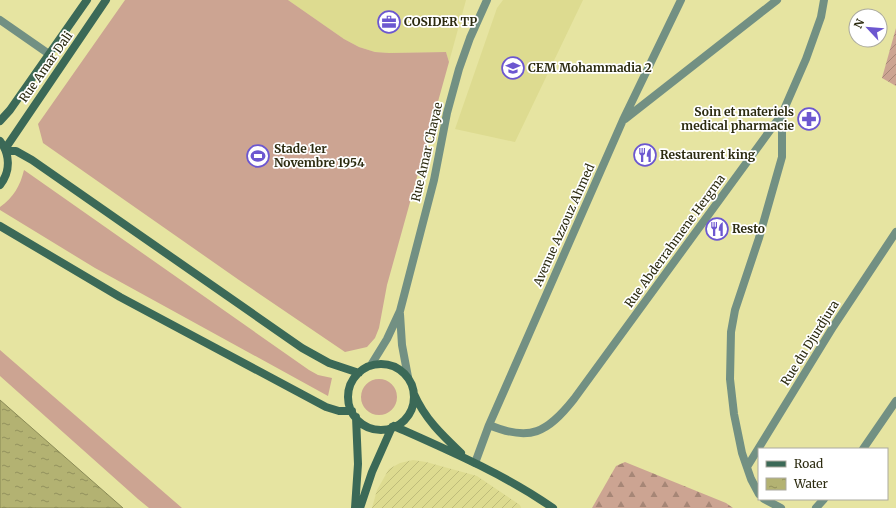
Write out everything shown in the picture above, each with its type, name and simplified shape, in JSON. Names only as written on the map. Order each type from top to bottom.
[{"type":"main road","name":"Rue Amar Dali","points":[[0,121],[10,110],[87,0]]},
{"type":"main road","name":"Rue Amar Dali","points":[[6,150],[106,0]]},
{"type":"main road","points":[[0,141],[6,150],[8,167],[0,185]]},
{"type":"main road","points":[[6,150],[16,151],[32,160],[302,348],[329,363],[359,372]]},
{"type":"main road","points":[[0,226],[120,297],[326,407],[354,414],[366,426],[386,429],[400,423],[410,412],[413,391]]},
{"type":"main road","points":[[355,508],[358,464],[354,414],[348,398],[351,384],[359,372],[370,365],[384,364],[398,368],[408,378],[418,404],[434,426],[464,457]]},
{"type":"main road","points":[[393,427],[464,457],[538,498],[552,508]]},
{"type":"main road","points":[[360,508],[372,472],[393,427]]},
{"type":"street","name":"Rue Amar Chayae","points":[[370,365],[387,339],[400,312],[434,180],[459,69],[470,38],[487,0]]},
{"type":"street","name":"Avenue Azzouz Ahmed","points":[[475,463],[489,425],[623,120],[681,0]]},
{"type":"street","points":[[623,120],[777,0]]},
{"type":"street","name":"Rue Abderrahmene Hergma","points":[[489,425],[508,433],[521,435],[544,428],[562,415],[782,114],[806,59],[821,17],[824,0]]},
{"type":"street","points":[[0,20],[49,54]]},
{"type":"street","points":[[758,492],[742,453],[733,400],[730,379],[731,332],[735,310],[759,238],[782,157],[782,114]]},
{"type":"street","name":"Rue du Djurdjura","points":[[759,448],[834,327],[896,232]]},
{"type":"street","name":"Rue Amar Chayae","points":[[400,312],[402,345],[408,378]]},
{"type":"street","points":[[864,448],[896,401]]},
{"type":"street","name":"Rue du Djurdjura","points":[[747,467],[758,449]]},
{"type":"street","points":[[766,500],[781,508]]},
{"type":"street","points":[[816,508],[823,500]]},
{"type":"shaded area","name":"COSIDER TP","points":[[288,0],[466,0],[449,62],[446,52],[389,53],[375,52],[359,47],[344,39]]},
{"type":"shaded area","name":"CEM Mohammadia 2","points":[[503,0],[583,0],[515,142],[455,129],[497,8]]},
{"type":"shaded area","points":[[413,460],[426,462],[477,476],[520,505],[521,508],[372,508],[377,490],[389,469],[400,463]]},
{"type":"green space","name":"Stade 1er Novembre 1954","points":[[125,0],[288,0],[344,39],[359,47],[375,52],[389,53],[446,52],[449,62],[387,285],[379,328],[375,338],[367,347],[345,352],[43,143],[38,124]]},
{"type":"green space","points":[[896,28],[896,86],[882,78]]},
{"type":"green space","points":[[24,170],[309,370],[318,375],[332,378],[328,396],[95,268],[0,210],[0,207],[16,191]]},
{"type":"green space","points":[[0,350],[182,508],[149,508],[138,499],[0,376]]},
{"type":"green space","points":[[379,379],[392,384],[397,397],[392,410],[379,415],[366,410],[361,397],[366,384]]},
{"type":"green space","points":[[625,462],[726,503],[733,508],[592,508],[616,466]]},
{"type":"water","points":[[0,400],[123,508],[0,508]]},
{"type":"place","name":"COSIDER TP","points":[[389,22]]},
{"type":"place","name":"CEM Mohammadia 2","points":[[513,68]]},
{"type":"place","name":"Soin et materiels medical pharmacie","points":[[809,119]]},
{"type":"place","name":"Restaurent king","points":[[645,155]]},
{"type":"place","name":"Stade 1er Novembre 1954","points":[[258,156]]},
{"type":"place","name":"Resto","points":[[717,229]]}]
